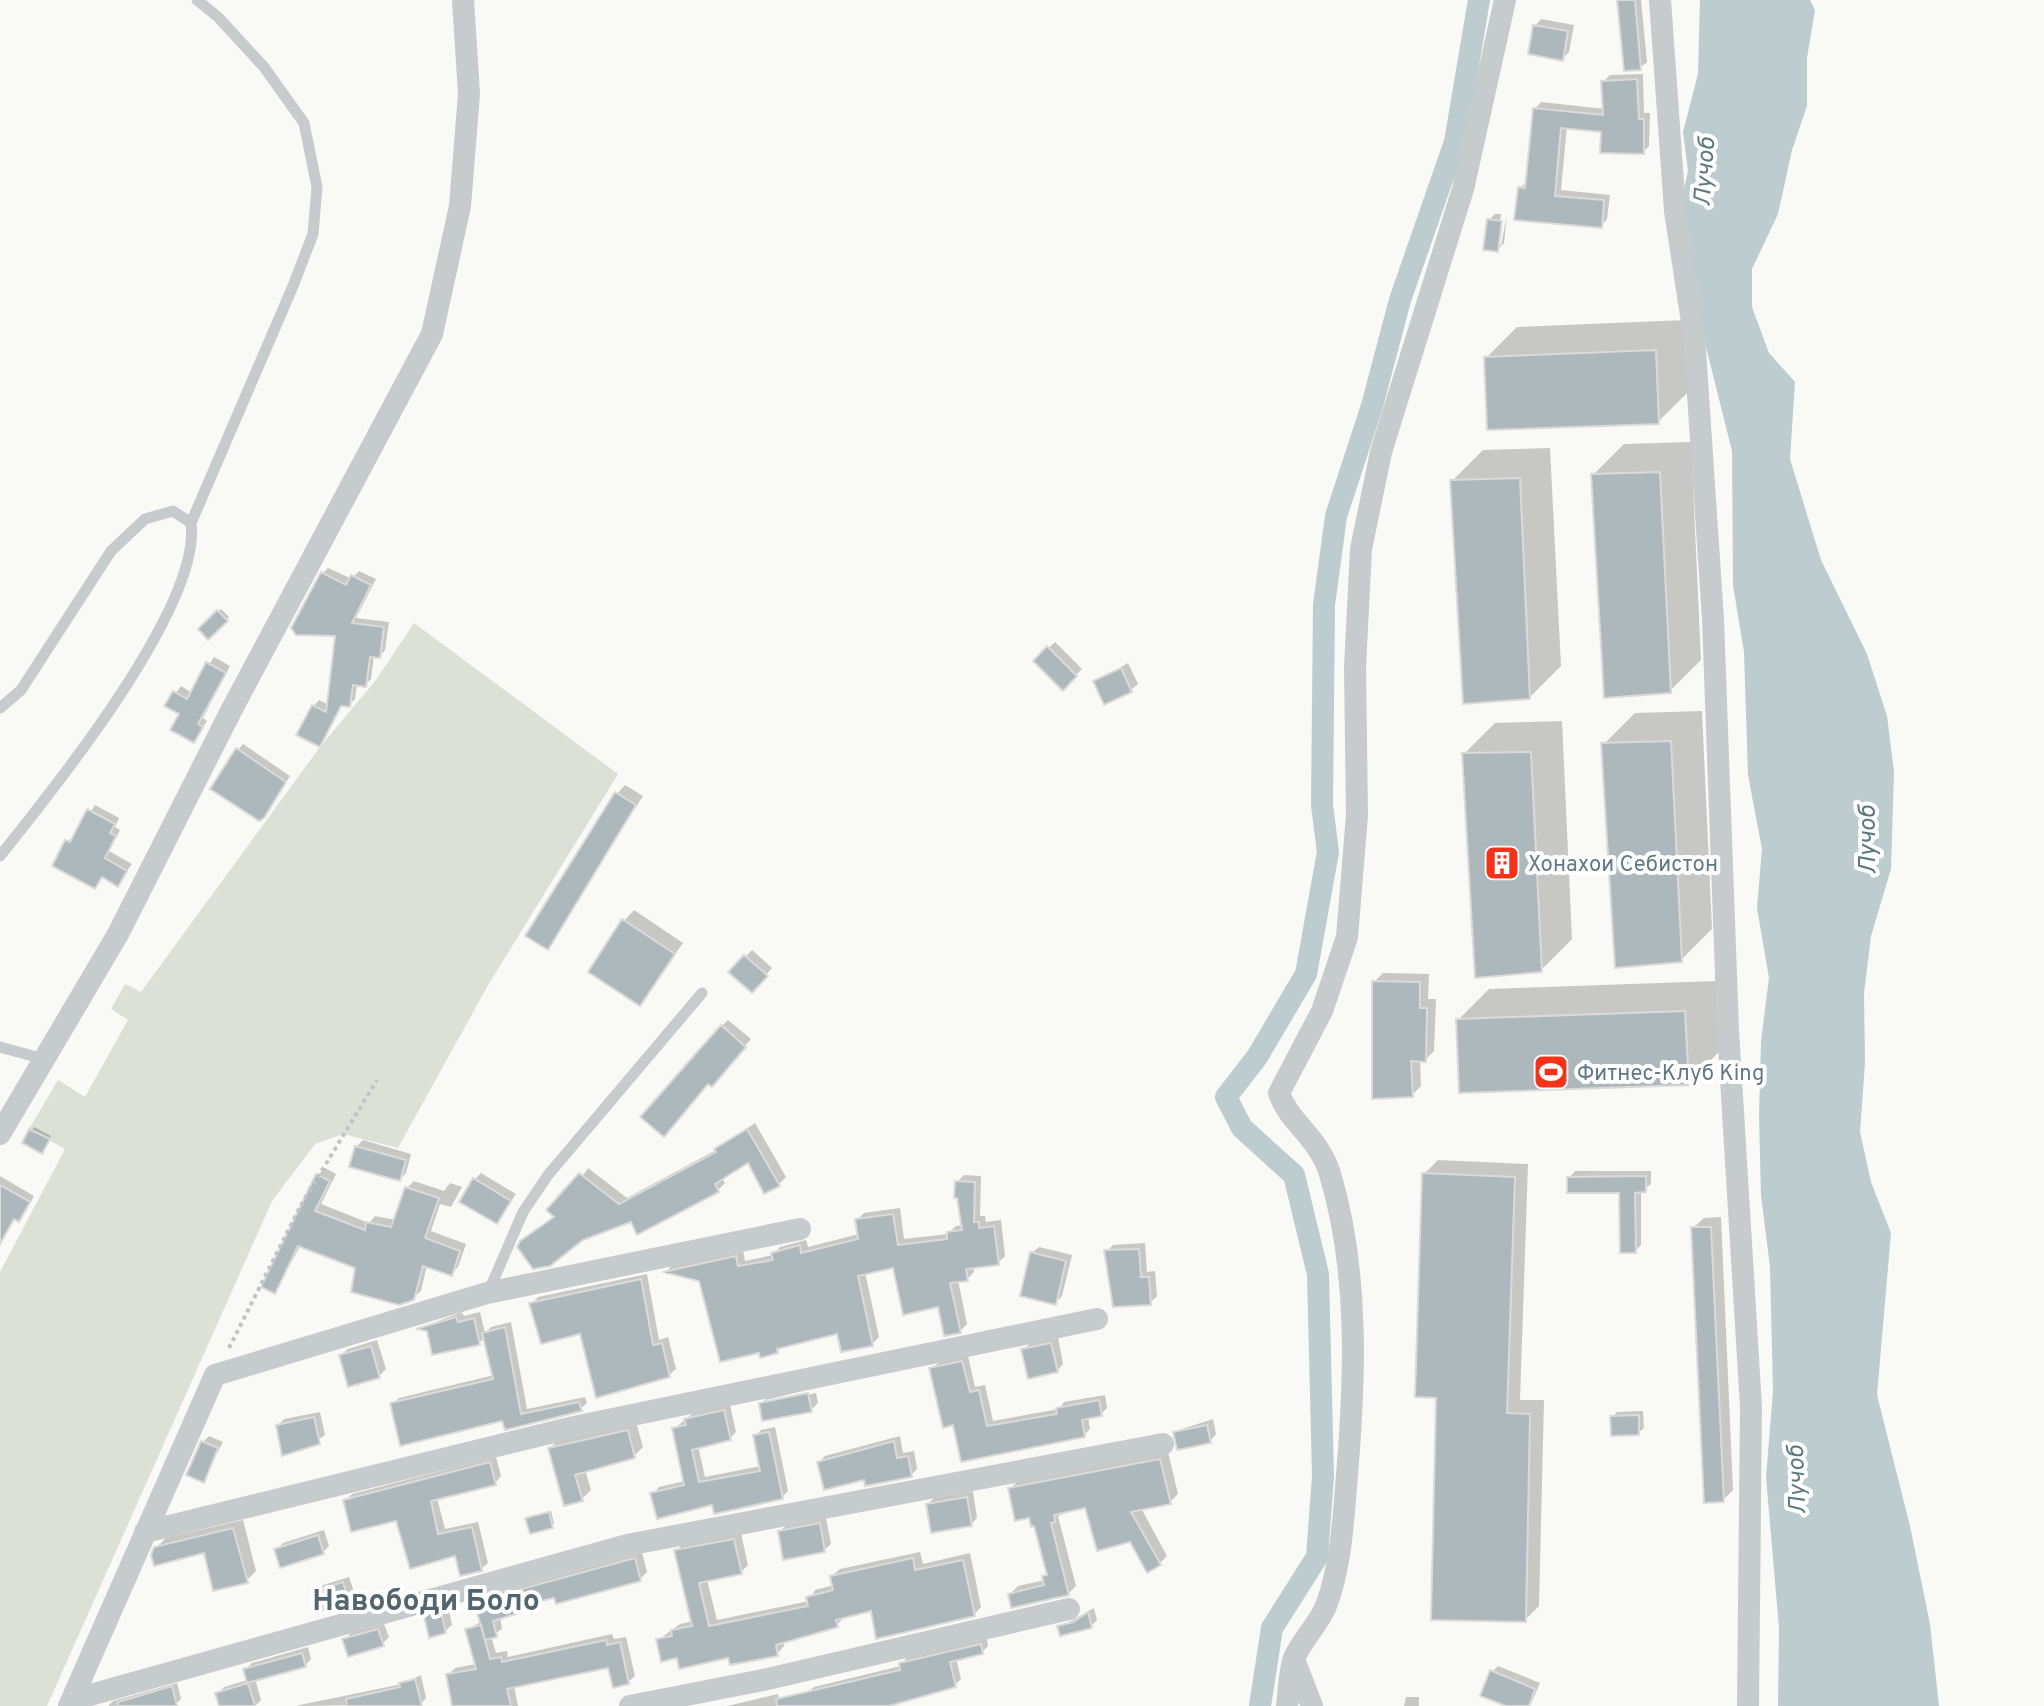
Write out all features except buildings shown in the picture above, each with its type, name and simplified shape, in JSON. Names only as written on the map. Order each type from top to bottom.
[{"type":"street","points":[[0,1134],[118,934],[232,709],[432,334],[460,206],[469,94],[463,0]]},
{"type":"street","points":[[1287,1706],[1294,1659],[1325,1607],[1342,1539],[1351,1434],[1352,1296],[1337,1197],[1328,1169],[1317,1143],[1284,1107],[1279,1093],[1322,1011],[1347,937],[1357,815],[1355,667],[1361,549],[1381,452],[1463,189],[1505,0]]},
{"type":"street","points":[[1660,0],[1675,211],[1694,335],[1713,619],[1728,1030],[1751,1407],[1748,1706]]},
{"type":"street","points":[[70,1703],[215,1375],[487,1293],[800,1229]]},
{"type":"street","points":[[145,1532],[574,1427],[1097,1319]]},
{"type":"street","points":[[70,1703],[627,1545],[1163,1444]]},
{"type":"street","points":[[630,1706],[763,1680],[1069,1609]]},
{"type":"street","points":[[1294,1659],[1312,1706]]},
{"type":"lane","points":[[0,856],[82,753],[145,655],[181,577],[193,541],[191,523],[313,234],[317,187],[304,123],[264,67],[218,17],[197,0]]},
{"type":"lane","points":[[0,708],[21,690],[111,551],[145,519],[173,511],[191,523]]},
{"type":"lane","points":[[487,1293],[523,1212],[548,1175],[702,993]]},
{"type":"lane","points":[[0,1047],[44,1059]]},
{"type":"path","points":[[215,1375],[301,1205],[377,1080]]},
{"type":"shaded area","points":[[414,623],[618,774],[487,987],[398,1148],[343,1134],[315,1144],[272,1201],[47,1706],[0,1706],[0,1272],[65,1149],[29,1129],[58,1080],[85,1097],[128,1020],[111,1009],[125,984],[141,992],[320,747],[376,680]]},
{"type":"water","name":"Лучоб","points":[[1700,0],[1810,0],[1815,10],[1807,58],[1807,106],[1792,150],[1778,214],[1752,269],[1752,307],[1769,353],[1795,382],[1790,459],[1821,560],[1867,654],[1887,716],[1894,771],[1891,869],[1871,936],[1864,993],[1865,1063],[1860,1132],[1871,1182],[1891,1233],[1877,1395],[1910,1526],[1930,1624],[1939,1706],[1778,1706],[1779,1628],[1766,1477],[1773,1391],[1770,1267],[1761,1195],[1759,1117],[1761,1041],[1769,978],[1757,908],[1762,849],[1748,775],[1744,652],[1733,585],[1732,451],[1695,303],[1679,212],[1688,171],[1683,132],[1698,74]]},
{"type":"waterway","points":[[1260,1706],[1272,1628],[1317,1557],[1323,1476],[1318,1274],[1294,1175],[1242,1128],[1226,1097],[1257,1057],[1306,974],[1328,852],[1322,805],[1324,605],[1336,516],[1372,406],[1400,300],[1455,142],[1479,0]]},
{"type":"place","name":"Хонахои Себистон","points":[[1502,863]]},
{"type":"place","name":"Фитнес-Клуб King","points":[[1551,1072]]},
{"type":"district","name":"Навободи Боло","points":[[426,1600]]}]
